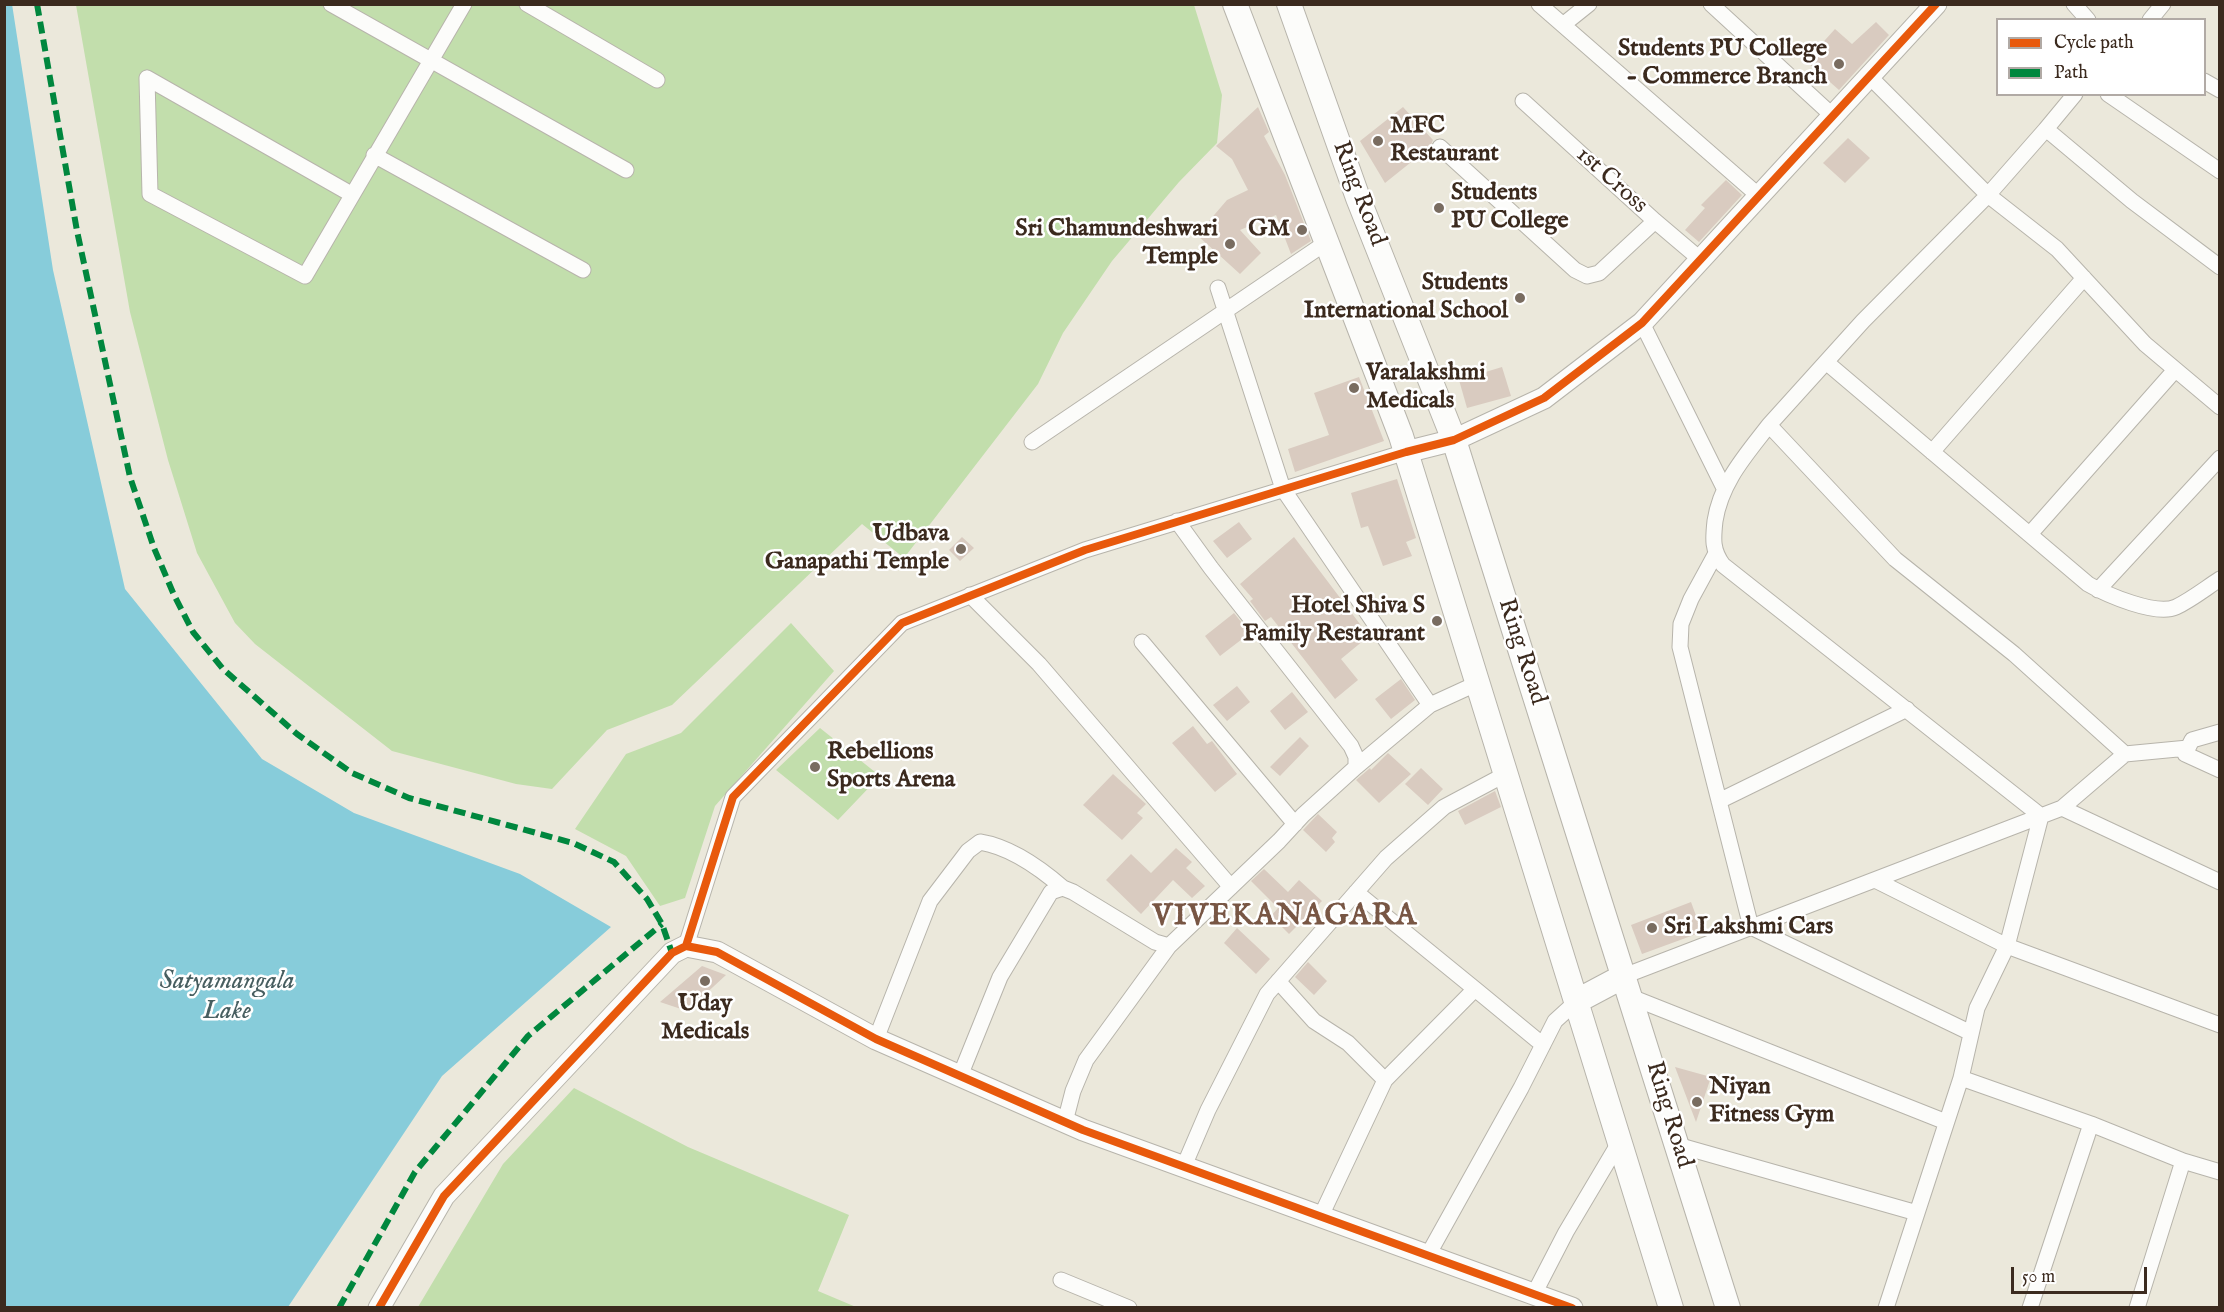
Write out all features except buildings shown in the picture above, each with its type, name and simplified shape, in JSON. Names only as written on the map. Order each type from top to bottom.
[{"type":"main road","name":"Ring Road","points":[[1235,4],[1406,452],[1671,1308]]},
{"type":"main road","name":"Ring Road","points":[[1289,4],[1358,198],[1454,440],[1728,1308]]},
{"type":"main road","points":[[1577,1001],[1627,986]]},
{"type":"street","points":[[351,194],[147,78],[150,194],[304,276],[464,4]]},
{"type":"street","points":[[527,4],[657,80]]},
{"type":"street","points":[[1539,4],[1759,196]]},
{"type":"street","points":[[1564,24],[1589,4]]},
{"type":"street","points":[[1711,4],[1833,117]]},
{"type":"street","points":[[686,946],[733,797],[902,623],[1085,550],[1406,452],[1454,440],[1544,398],[1642,323],[1936,4]]},
{"type":"street","points":[[2074,4],[2086,18]]},
{"type":"street","points":[[2152,18],[2163,4]]},
{"type":"street","points":[[333,5],[626,170]]},
{"type":"street","points":[[1869,76],[1988,195],[2057,249],[2145,345],[2220,407]]},
{"type":"street","points":[[2206,82],[2220,90]]},
{"type":"street","points":[[2041,816],[1723,565],[1716,555],[1713,540],[1718,505],[1724,488],[1733,472],[1770,425],[1863,321],[1988,195],[2073,96]]},
{"type":"street","points":[[2111,96],[2220,171]]},
{"type":"street","name":"1st Cross","points":[[1523,101],[1701,260]]},
{"type":"street","points":[[2046,129],[2133,201],[2220,267]]},
{"type":"street","points":[[1440,147],[1575,270],[1587,276],[1599,273],[1655,221]]},
{"type":"street","points":[[374,155],[583,270]]},
{"type":"street","points":[[1032,442],[1327,242]]},
{"type":"street","points":[[1932,452],[2084,279]]},
{"type":"street","points":[[1218,288],[1283,489],[1430,705]]},
{"type":"street","points":[[1642,323],[1724,488]]},
{"type":"street","points":[[1826,362],[2098,590],[2147,607],[2175,608],[2220,579]]},
{"type":"street","points":[[2030,534],[2175,370]]},
{"type":"street","points":[[1770,425],[1895,559],[2014,654],[2125,754]]},
{"type":"street","points":[[2098,590],[2220,458]]},
{"type":"street","points":[[1177,521],[1211,568],[1351,746],[1356,757],[1356,767]]},
{"type":"street","points":[[1716,555],[1690,599],[1681,624],[1680,647],[1751,927]]},
{"type":"street","points":[[970,594],[1039,664],[1231,887]]},
{"type":"street","points":[[1142,642],[1295,824]]},
{"type":"street","points":[[1065,1122],[1073,1091],[1086,1060],[1169,946],[1356,767],[1430,705],[1478,683]]},
{"type":"street","points":[[1719,801],[1907,709]]},
{"type":"street","points":[[2220,732],[2192,740],[2185,754],[2220,771]]},
{"type":"street","points":[[1627,986],[1751,927],[2062,808],[2125,754],[2188,748]]},
{"type":"street","points":[[1184,1166],[1208,1110],[1267,994],[1386,858],[1444,807],[1506,774]]},
{"type":"street","points":[[2062,808],[2220,882]]},
{"type":"street","points":[[1886,1308],[1961,1078],[1977,1008],[2007,946],[2041,816]]},
{"type":"street","points":[[876,1038],[930,901],[950,878],[968,851],[980,842],[1000,847],[1048,875],[1063,888],[1155,942],[1169,946]]},
{"type":"street","points":[[1875,880],[2007,946],[2220,1025]]},
{"type":"street","points":[[960,1076],[1000,977],[1051,892],[1063,888]]},
{"type":"street","points":[[1356,892],[1543,1045]]},
{"type":"street","points":[[1751,927],[1971,1033]]},
{"type":"street","points":[[379,1308],[444,1196],[672,953],[686,946],[717,952],[876,1038],[1065,1122],[1572,1308]]},
{"type":"street","points":[[1278,981],[1314,1021],[1348,1043],[1385,1080]]},
{"type":"street","points":[[1627,986],[1946,1122]]},
{"type":"street","points":[[1321,1216],[1385,1080],[1474,989]]},
{"type":"street","points":[[1428,1255],[1555,1021],[1577,1001]]},
{"type":"street","points":[[1961,1078],[2091,1124],[2183,1161],[2220,1172]]},
{"type":"street","points":[[2030,1308],[2091,1124]]},
{"type":"street","points":[[1534,1294],[1566,1232],[1620,1141]]},
{"type":"street","points":[[1677,1145],[1917,1213]]},
{"type":"street","points":[[2137,1308],[2183,1161]]},
{"type":"street","points":[[1060,1280],[1129,1308]]},
{"type":"green space","points":[[76,5],[1194,5],[1222,95],[1217,143],[1179,182],[1112,261],[1063,333],[1038,384],[904,558],[862,524],[672,705],[607,730],[552,789],[516,784],[392,751],[255,644],[235,623],[197,553],[168,460],[130,312]]},
{"type":"green space","points":[[791,623],[834,671],[715,806],[685,898],[660,906],[626,856],[575,829],[626,754],[681,733]]},
{"type":"green space","points":[[820,728],[880,776],[838,820],[776,770]]},
{"type":"green space","points":[[574,1088],[688,1147],[849,1215],[818,1291],[856,1307],[418,1307],[503,1164]]},
{"type":"water","name":"Satyamangala Lake","points":[[12,4],[53,270],[125,589],[262,759],[354,813],[520,874],[611,927],[442,1076],[288,1307],[5,1307],[4,5]]},
{"type":"marked path","points":[[37,4],[77,231],[130,477],[154,548],[193,632],[223,669],[297,734],[352,773],[409,798],[573,843],[614,862],[647,899],[662,924],[672,953]]},
{"type":"marked path","points":[[339,1308],[415,1172],[528,1036],[662,924]]},
{"type":"cycle path","points":[[686,946],[733,797],[902,623],[1085,550],[1406,452],[1454,440],[1544,398],[1642,323],[1936,4]]},
{"type":"cycle path","points":[[379,1308],[444,1196],[672,953],[686,946],[717,952],[876,1039],[1083,1130],[1572,1308]]},
{"type":"place","name":"Students PU College - Commerce Branch","points":[[1839,64]]},
{"type":"place","name":"MFC Restaurant","points":[[1378,141]]},
{"type":"place","name":"Students PU College","points":[[1439,208]]},
{"type":"place","name":"GM","points":[[1302,230]]},
{"type":"place","name":"Sri Chamundeshwari Temple","points":[[1230,244]]},
{"type":"place","name":"Students International School","points":[[1520,298]]},
{"type":"place","name":"Varalakshmi Medicals","points":[[1354,388]]},
{"type":"place","name":"Udbava Ganapathi Temple","points":[[961,549]]},
{"type":"place","name":"Hotel Shiva S Family Restaurant","points":[[1437,621]]},
{"type":"place","name":"Rebellions Sports Arena","points":[[815,767]]},
{"type":"place","name":"Sri Lakshmi Cars","points":[[1652,928]]},
{"type":"place","name":"Uday Medicals","points":[[705,981]]},
{"type":"place","name":"Niyan Fitness Gym","points":[[1697,1102]]},
{"type":"district","name":"VIVEKANAGARA","points":[[1285,918]]}]
